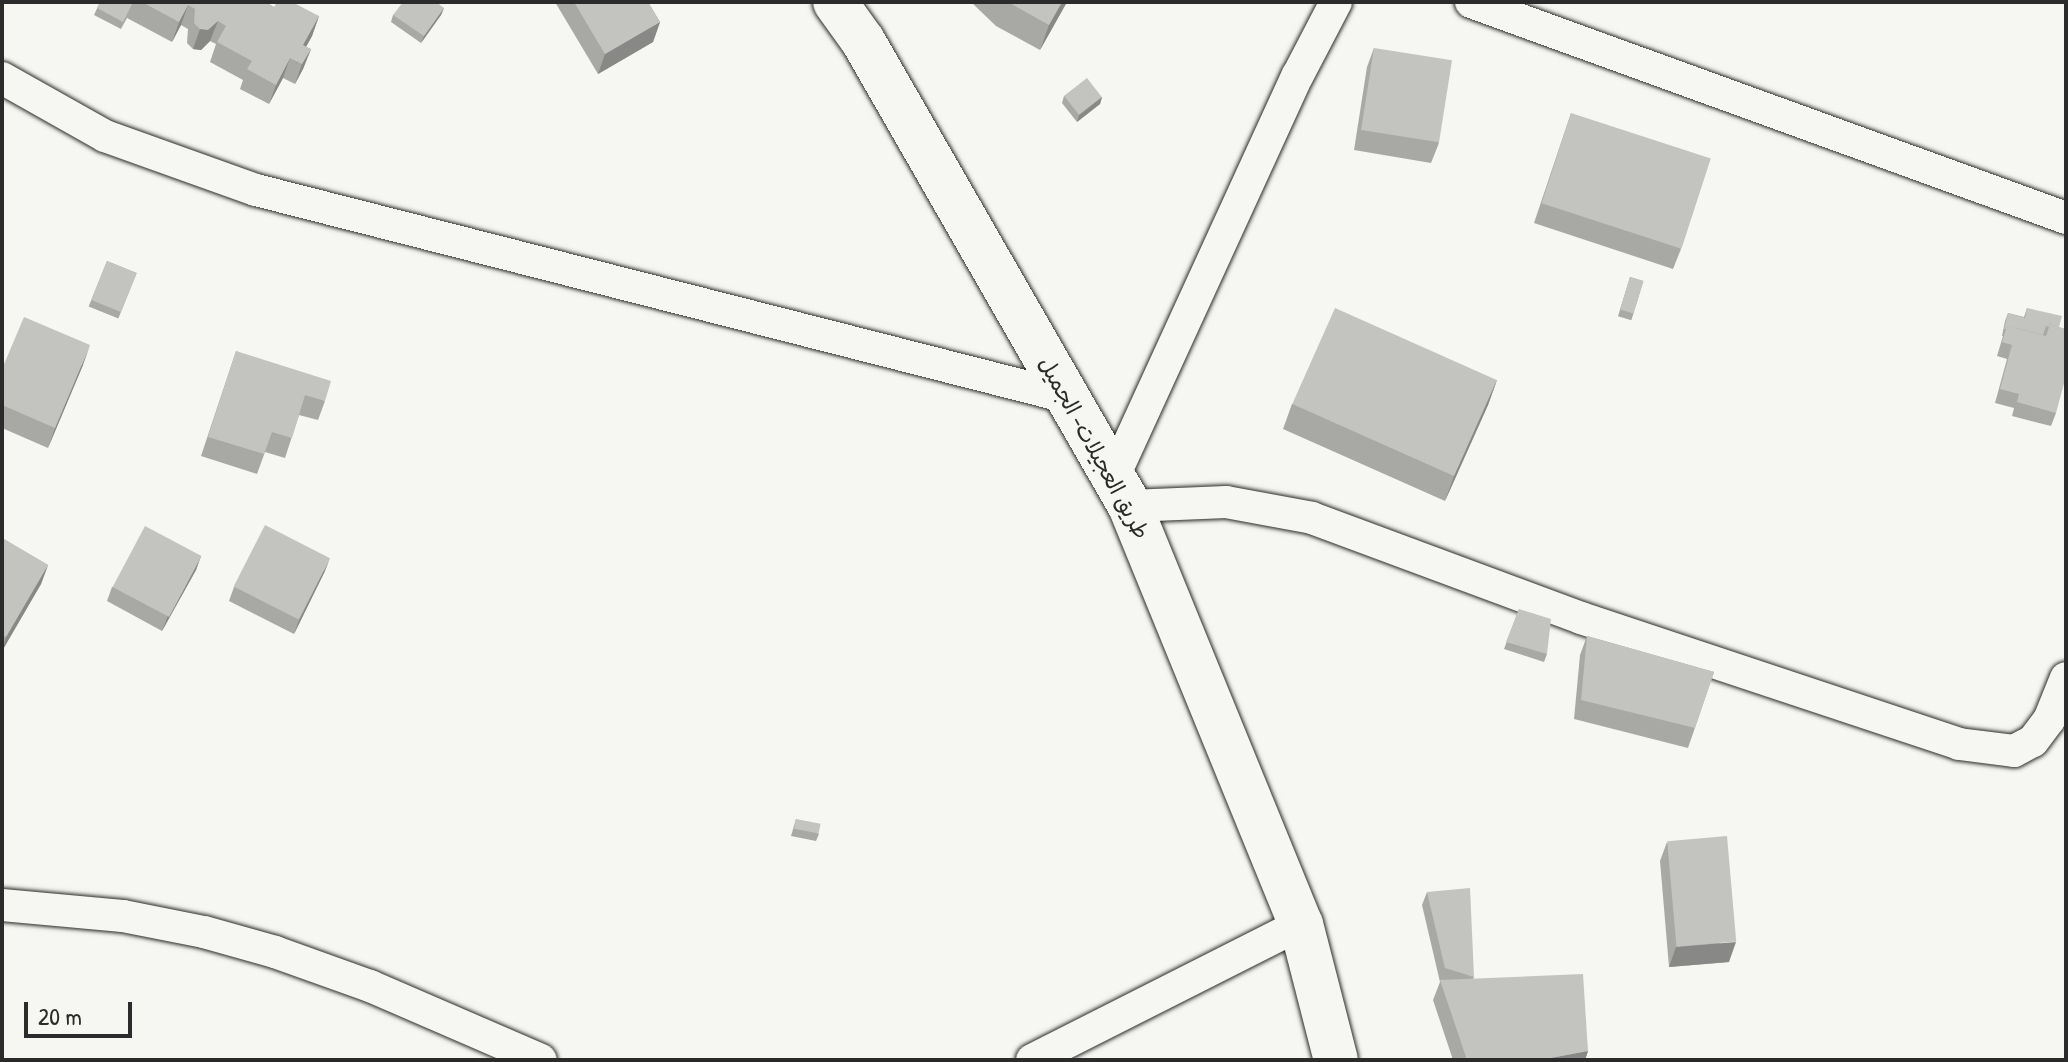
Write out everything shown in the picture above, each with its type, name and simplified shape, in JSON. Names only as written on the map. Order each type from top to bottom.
[{"type":"main road","name":"طريق العجيلات- الجميل","points":[[835,2],[863,41],[1122,491],[1301,924],[1336,1060]]},
{"type":"street","points":[[1336,2],[1298,75],[1122,491],[1226,502],[1312,518],[1696,658],[1959,744],[2014,751],[2033,741],[2049,720],[2066,678]]},
{"type":"street","points":[[1471,2],[2066,218]]},
{"type":"street","points":[[2,78],[105,136],[256,190],[1067,397]]},
{"type":"street","points":[[2,905],[123,916],[204,932],[275,952],[370,986],[541,1060]]},
{"type":"street","points":[[1032,1060],[1301,924]]},
{"type":"building","points":[[100,2],[133,2],[123,22],[97,8]]},
{"type":"building","points":[[142,2],[265,2],[274,7],[277,2],[292,2],[319,16],[303,45],[311,49],[302,64],[290,58],[276,85],[247,69],[252,61],[217,42],[226,26],[218,21],[208,30],[200,29],[194,23],[195,9],[188,5],[179,22]]},
{"type":"building","points":[[403,2],[436,2],[444,8],[424,36],[393,15]]},
{"type":"building","points":[[574,2],[648,2],[660,22],[605,54]]},
{"type":"building","points":[[1008,2],[1062,2],[1049,25]]},
{"type":"building","points":[[1374,48],[1452,60],[1439,142],[1361,130]]},
{"type":"building","points":[[1087,78],[1102,97],[1079,115],[1064,96]]},
{"type":"building","points":[[1571,113],[1711,158],[1681,249],[1542,203]]},
{"type":"building","points":[[107,261],[137,273],[121,312],[91,300]]},
{"type":"building","points":[[1630,277],[1643,281],[1633,314],[1620,310]]},
{"type":"building","points":[[1335,308],[1497,380],[1454,476],[1292,404]]},
{"type":"building","points":[[2027,308],[2062,316],[2059,327],[2046,326],[2043,335],[2007,326],[2004,329],[2008,313],[2025,318]]},
{"type":"building","points":[[24,317],[90,345],[55,428],[2,405],[2,369]]},
{"type":"building","points":[[2050,324],[2066,329],[2066,376],[2056,413],[2017,402],[2019,394],[2000,389],[2012,345],[2002,342],[2007,326],[2046,336]]},
{"type":"building","points":[[236,351],[331,381],[325,401],[305,395],[292,438],[272,432],[264,454],[208,437]]},
{"type":"building","points":[[265,525],[330,558],[299,620],[234,586]]},
{"type":"building","points":[[145,526],[202,556],[169,617],[113,587]]},
{"type":"building","points":[[2,538],[48,565],[6,637],[2,635]]},
{"type":"building","points":[[1519,609],[1551,619],[1547,654],[1506,642]]},
{"type":"building","points":[[1587,636],[1714,672],[1695,728],[1581,700]]},
{"type":"building","points":[[796,819],[821,824],[819,834],[794,829]]},
{"type":"building","points":[[1727,836],[1736,942],[1676,947],[1667,841]]},
{"type":"building","points":[[1470,888],[1474,977],[1445,968],[1427,892]]},
{"type":"building","points":[[1583,974],[1588,1051],[1540,1060],[1467,1060],[1440,980]]}]
